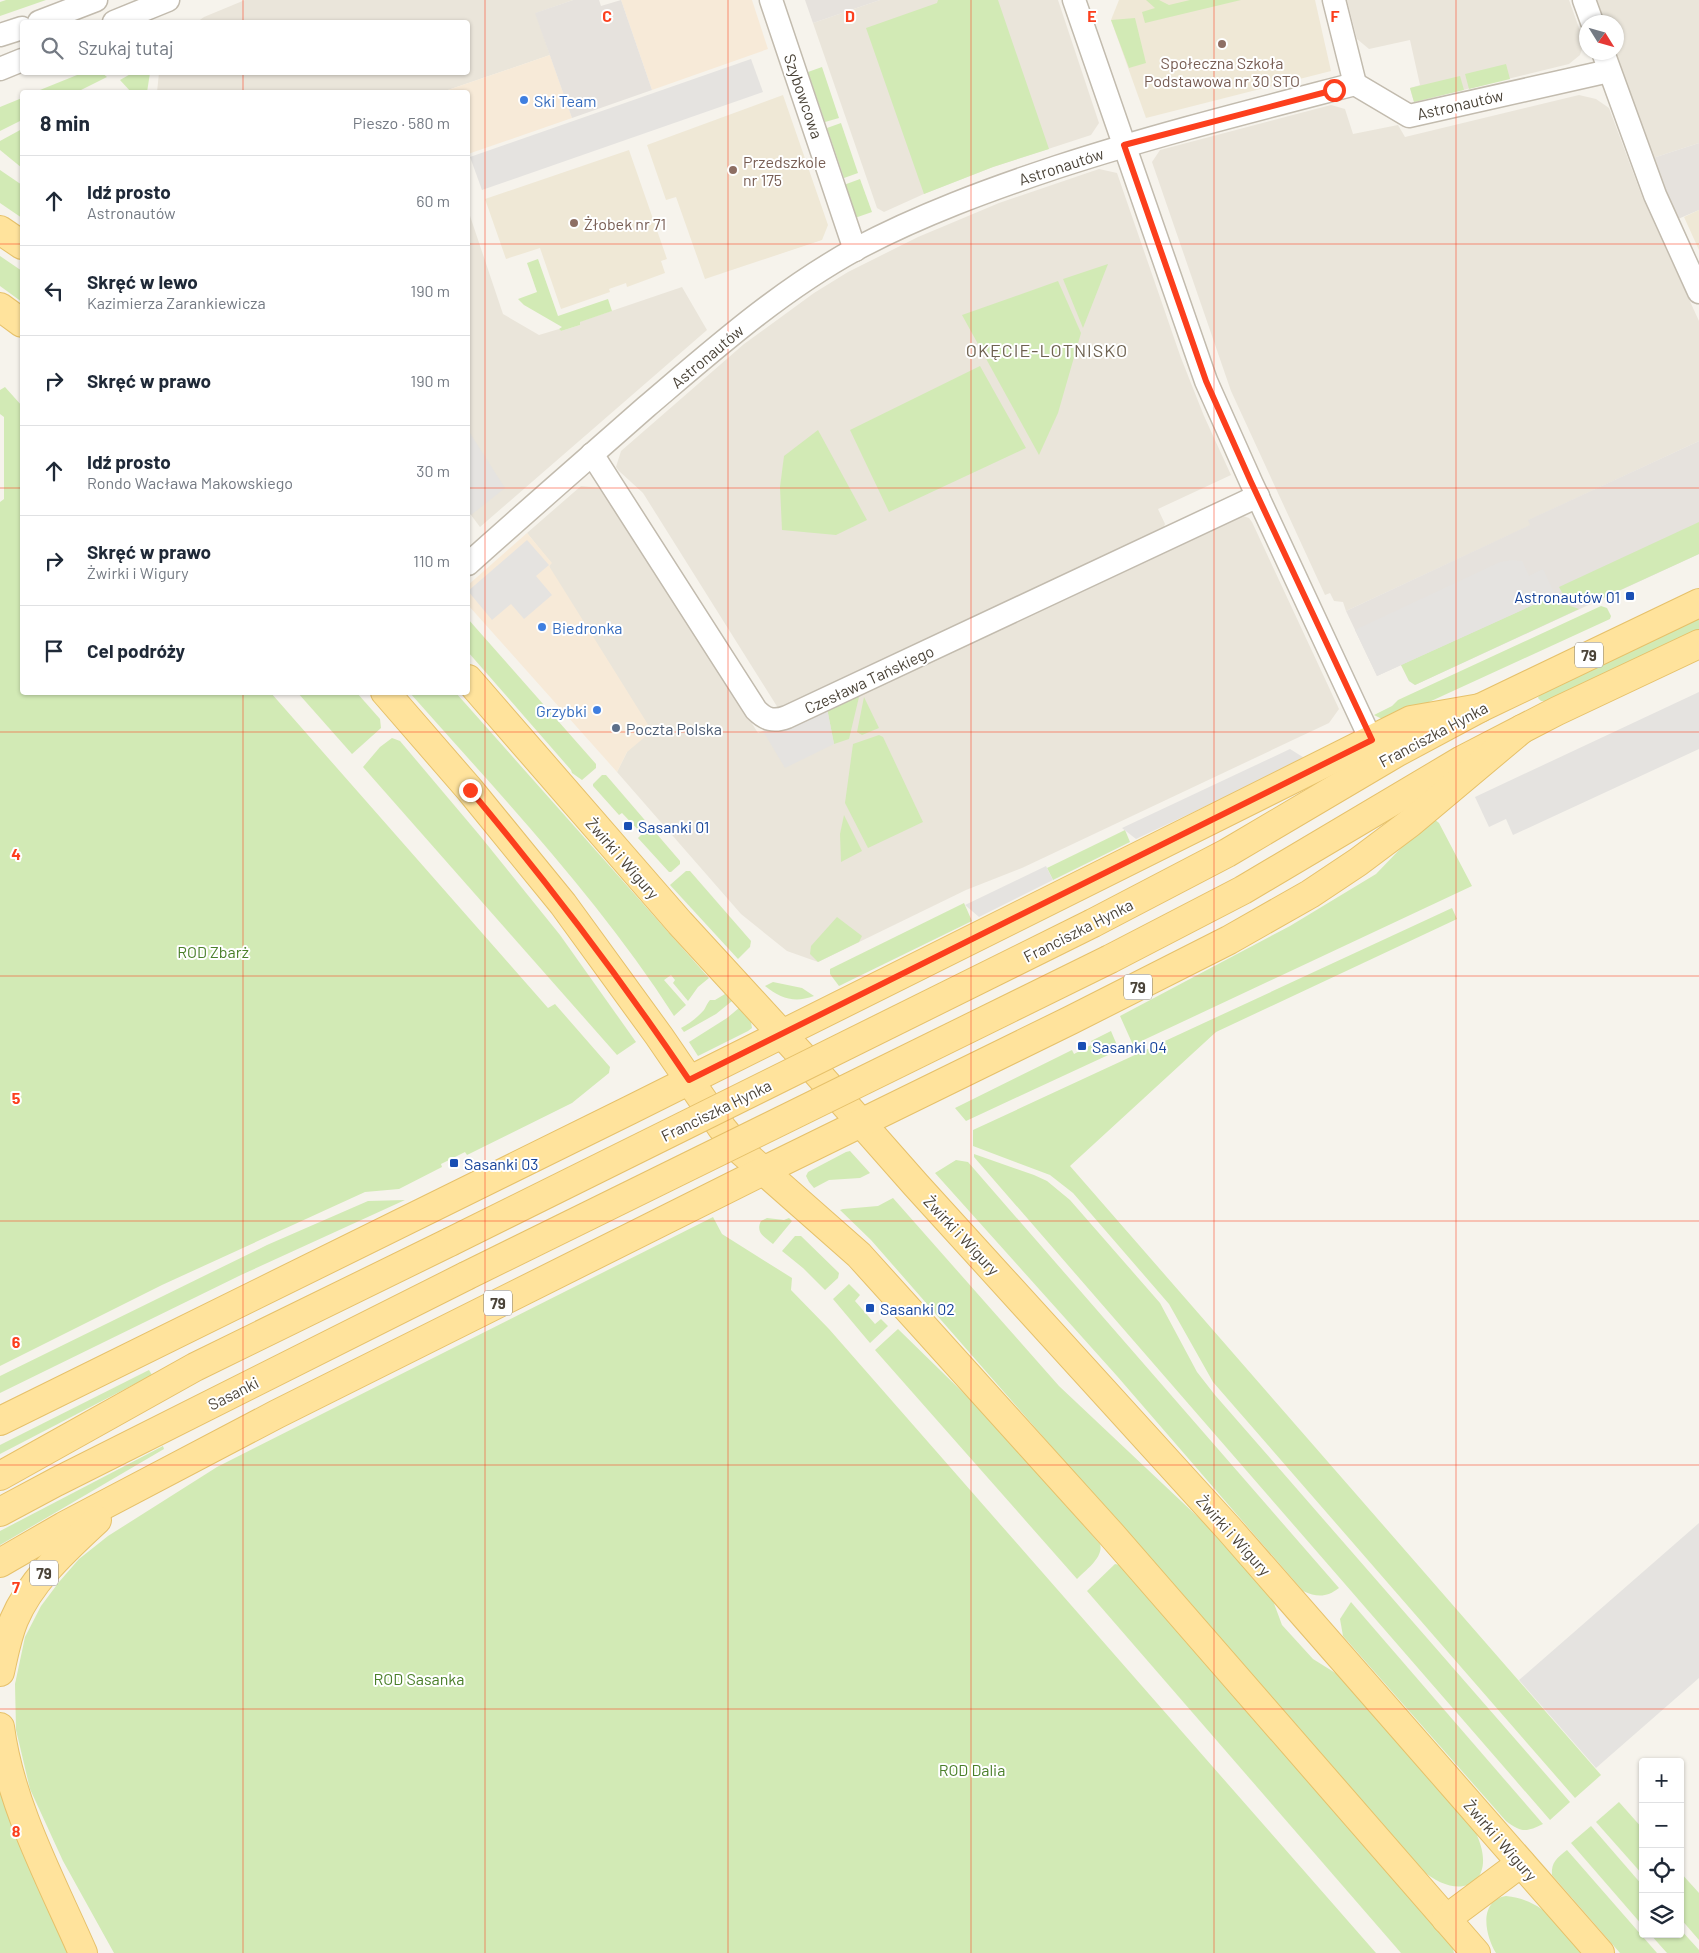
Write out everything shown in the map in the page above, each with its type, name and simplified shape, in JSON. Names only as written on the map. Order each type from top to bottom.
[{"type":"main road","points":[[0,230],[20,244]]},
{"type":"main road","points":[[0,307],[20,322]]},
{"type":"main road","name":"Franciszka Hynka","points":[[0,1476],[195,1367],[1093,923],[1227,853],[1396,753],[1480,708],[1699,603]]},
{"type":"main road","name":"79","points":[[0,1672],[8,1636],[15,1618],[28,1595],[68,1547],[122,1497],[277,1414],[763,1171],[1164,974],[1303,898],[1358,862],[1410,823],[1522,729],[1699,644]]},
{"type":"main road","name":"Żwirki i Wigury","points":[[470,681],[680,923],[1230,1529],[1600,1953]]},
{"type":"main road","points":[[388,695],[476,798],[563,904],[660,1036],[722,1128],[740,1150],[859,1255],[1111,1534],[1476,1953]]},
{"type":"main road","name":"79","points":[[0,1421],[1411,720],[1448,712],[1480,708]]},
{"type":"main road","name":"Sasanki","points":[[0,1512],[466,1276],[1110,959],[1243,890],[1411,789],[1522,729]]},
{"type":"main road","points":[[0,1563],[64,1526],[122,1497]]},
{"type":"main road","points":[[0,1727],[8,1767],[25,1817],[83,1953]]},
{"type":"main road","points":[[1446,1919],[1521,1863]]},
{"type":"street","points":[[44,20],[96,0]]},
{"type":"street","points":[[119,20],[168,0]]},
{"type":"street","name":"Szybowcowa","points":[[771,0],[855,250]]},
{"type":"street","points":[[1074,0],[1206,381],[1372,740]]},
{"type":"street","points":[[1334,0],[1355,84]]},
{"type":"street","points":[[1584,0],[1589,15]]},
{"type":"street","points":[[0,35],[20,29]]},
{"type":"street","points":[[0,69],[20,61]]},
{"type":"street","name":"Astronautów","points":[[470,562],[592,454],[753,318],[803,281],[855,250],[920,218],[987,190],[1124,145],[1355,84],[1409,116],[1606,62],[1655,195],[1699,292]]},
{"type":"street","name":"Czesława Tańskiego","points":[[592,454],[756,710],[763,717],[771,720],[780,720],[787,717],[1258,496]]},
{"type":"shaded area","points":[[245,0],[573,0],[536,13],[550,55],[448,90],[157,90],[159,75],[470,75],[470,20],[200,20]]},
{"type":"shaded area","points":[[573,0],[599,0],[601,6],[621,0],[652,90],[572,118],[535,13]]},
{"type":"shaded area","points":[[621,0],[752,0],[768,49],[652,90]]},
{"type":"shaded area","points":[[805,0],[880,0],[813,23]]},
{"type":"shaded area","points":[[880,0],[1058,0],[1099,123],[1091,135],[993,167],[926,193],[884,212],[877,208],[813,23]]},
{"type":"shaded area","name":"Społeczna Szkoła Podstawowa nr 30 STO","points":[[1119,0],[1315,0],[1331,71],[1146,118],[1111,20]]},
{"type":"shaded area","points":[[1347,0],[1569,0],[1579,28],[1579,56],[1569,64],[1414,102],[1410,88],[1420,85],[1410,40],[1369,49],[1357,39]]},
{"type":"shaded area","points":[[1596,0],[1699,0],[1699,143],[1653,158],[1618,60],[1624,60],[1624,15],[1601,15]]},
{"type":"shaded area","points":[[550,55],[572,118],[470,153],[470,90],[448,90]]},
{"type":"shaded area","points":[[751,59],[763,92],[482,190],[470,157]]},
{"type":"shaded area","name":"Przedszkole nr 175","points":[[783,95],[828,225],[822,240],[705,279],[676,197],[666,200],[647,145]]},
{"type":"shaded area","points":[[1579,95],[1596,99],[1609,108],[1643,199],[1699,321],[1699,441],[1529,520],[1531,525],[1346,611],[1343,602],[1334,601],[1330,593],[1325,595],[1231,391],[1152,162],[1160,150],[1331,105],[1345,109],[1353,134],[1398,125],[1405,137]]},
{"type":"shaded area","points":[[1699,143],[1699,210],[1678,219],[1653,158]]},
{"type":"shaded area","name":"Żłobek nr 71","points":[[629,150],[667,259],[661,261],[665,273],[627,287],[626,283],[609,289],[610,292],[561,309],[540,248],[506,259],[485,199]]},
{"type":"shaded area","points":[[1099,169],[1117,173],[1181,358],[1204,416],[1231,475],[1158,509],[1165,524],[1163,529],[778,708],[643,493],[616,467],[621,451],[744,344],[814,293],[848,272],[918,237],[999,203]]},
{"type":"shaded area","points":[[1699,210],[1699,250],[1684,217]]},
{"type":"shaded area","points":[[470,216],[503,314],[539,335],[580,325],[579,322],[682,287],[707,330],[480,527],[470,514]]},
{"type":"shaded area","points":[[470,433],[505,488],[471,515],[470,514]]},
{"type":"shaded area","points":[[1699,441],[1699,554],[1415,685],[1409,681],[1401,665],[1377,676],[1346,611],[1530,525],[1528,520]]},
{"type":"shaded area","points":[[581,486],[601,488],[758,733],[1240,515],[1249,518],[1252,522],[1339,709],[1329,723],[1022,868],[966,890],[818,962],[787,951],[741,914],[617,772],[627,752],[549,566],[551,563],[527,533]]},
{"type":"shaded area","points":[[527,533],[552,563],[549,566],[652,731],[627,752],[617,772],[470,607],[470,583]]},
{"type":"shaded area","points":[[527,540],[549,565],[536,576],[552,595],[524,619],[511,604],[492,620],[470,593],[470,589]]},
{"type":"shaded area","points":[[1522,561],[1529,576],[1543,569],[1555,595],[1377,676],[1355,630],[1500,562]]},
{"type":"shaded area","points":[[1699,692],[1699,749],[1513,835],[1506,819],[1489,827],[1475,797]]},
{"type":"shaded area","points":[[826,703],[834,744],[785,768],[763,731]]},
{"type":"shaded area","points":[[1290,749],[1306,759],[1136,839],[1122,828]]},
{"type":"shaded area","points":[[1046,866],[1053,880],[979,917],[965,905]]},
{"type":"shaded area","points":[[1699,1523],[1699,1678],[1596,1768],[1519,1680]]},
{"type":"green space","points":[[6,0],[46,0],[0,16],[0,2]]},
{"type":"green space","points":[[938,0],[998,0],[1049,149],[993,167],[924,194],[866,28],[937,3]]},
{"type":"green space","points":[[1146,0],[1159,0],[1169,5],[1190,0],[1241,0],[1145,23],[1142,12],[1155,8]]},
{"type":"green space","points":[[1135,18],[1146,63],[1129,68],[1111,20]]},
{"type":"green space","points":[[1506,64],[1510,79],[1469,89],[1465,74]]},
{"type":"green space","points":[[822,67],[839,118],[825,122],[808,72]]},
{"type":"green space","points":[[77,75],[104,75],[107,77],[81,90],[40,90]]},
{"type":"green space","points":[[129,75],[150,75],[147,90],[129,90],[120,80]]},
{"type":"green space","points":[[1460,76],[1464,90],[1414,102],[1410,88]]},
{"type":"green space","points":[[20,99],[20,121],[0,131],[0,107]]},
{"type":"green space","points":[[841,123],[858,173],[844,178],[827,128]]},
{"type":"green space","points":[[20,130],[20,166],[0,150],[0,141]]},
{"type":"green space","points":[[0,170],[20,184],[20,217],[0,203]]},
{"type":"green space","points":[[860,179],[872,212],[852,219],[841,186]]},
{"type":"green space","points":[[0,256],[20,270],[20,301],[0,286]]},
{"type":"green space","points":[[538,259],[558,316],[608,299],[612,311],[561,331],[559,329],[562,327],[524,305],[518,299],[537,292],[527,263]]},
{"type":"green space","points":[[1108,264],[1083,328],[1063,279]]},
{"type":"green space","points":[[1058,281],[1081,333],[1058,413],[1039,455],[962,315]]},
{"type":"green space","points":[[980,366],[1026,448],[889,512],[850,430]]},
{"type":"green space","name":"ROD Zbarż","points":[[5,387],[20,404],[20,695],[273,695],[548,1008],[555,1004],[610,1067],[609,1073],[572,1103],[467,1155],[465,1152],[441,1164],[442,1167],[399,1189],[365,1192],[162,1285],[0,1366],[0,502],[4,499],[4,417],[0,414],[0,390]]},
{"type":"green space","points":[[818,430],[867,520],[836,535],[782,530],[780,487],[784,456]]},
{"type":"green space","points":[[1699,522],[1699,554],[1592,603],[1565,598],[1559,587]]},
{"type":"green space","points":[[1555,595],[1559,602],[1579,609],[1415,685],[1409,681],[1401,665]]},
{"type":"green space","points":[[1601,606],[1607,608],[1611,616],[1610,619],[1392,719],[1384,720],[1374,715],[1392,706],[1398,700]]},
{"type":"green space","points":[[1699,618],[1699,630],[1548,701],[1541,701],[1538,698],[1540,693]]},
{"type":"green space","points":[[470,621],[596,764],[596,768],[582,780],[572,773],[470,654]]},
{"type":"green space","points":[[858,694],[859,697],[849,739],[834,744],[827,708]]},
{"type":"green space","points":[[300,695],[359,695],[380,719],[381,728],[352,754]]},
{"type":"green space","points":[[412,695],[458,695],[709,978],[698,987],[688,1001],[673,983],[675,980],[671,975],[664,980],[686,1005],[674,1016],[614,931],[514,810]]},
{"type":"green space","points":[[864,697],[879,728],[862,735],[857,732]]},
{"type":"green space","points":[[879,735],[883,737],[923,822],[868,848],[845,803],[853,744]]},
{"type":"green space","points":[[392,738],[400,741],[560,935],[636,1042],[617,1055],[363,767],[380,747]]},
{"type":"green space","points":[[602,775],[606,775],[680,861],[680,864],[671,872],[638,838],[642,834],[622,813],[619,815],[593,786]]},
{"type":"green space","points":[[844,815],[862,851],[841,862],[840,834]]},
{"type":"green space","points":[[1434,819],[1439,823],[1472,886],[1133,1045],[1120,1016],[1290,926],[1376,874],[1428,820]]},
{"type":"green space","points":[[1125,830],[1130,842],[1053,880],[1047,868]]},
{"type":"green space","points":[[686,871],[690,871],[751,941],[750,947],[738,959],[670,885]]},
{"type":"green space","points":[[964,903],[972,921],[839,986],[830,974],[830,969]]},
{"type":"green space","points":[[1452,908],[1457,919],[1216,1032],[1070,1166],[1601,1775],[1575,1798],[1213,1382],[1169,1304],[1073,1193],[1050,1175],[973,1146],[973,1130]]},
{"type":"green space","points":[[837,917],[862,936],[859,942],[818,962],[810,954],[811,946]]},
{"type":"green space","points":[[773,982],[802,988],[814,996],[788,999],[765,986]]},
{"type":"green space","points":[[725,994],[732,1001],[716,1014],[684,1032],[681,1028],[699,1015],[710,1000],[715,1000]]},
{"type":"green space","points":[[739,1008],[751,1022],[752,1028],[698,1056],[689,1042],[727,1018]]},
{"type":"green space","points":[[1111,1031],[1119,1050],[966,1121],[955,1108],[1072,1050],[1074,1054],[1093,1044],[1091,1041]]},
{"type":"green space","points":[[850,1151],[870,1173],[860,1178],[829,1180],[814,1188],[806,1176],[808,1172]]},
{"type":"green space","points":[[974,1154],[1047,1181],[1070,1200],[1160,1303],[1197,1372],[1215,1395],[1570,1802],[1550,1820],[974,1157]]},
{"type":"green space","points":[[956,1160],[968,1162],[1339,1588],[1322,1595],[1313,1595],[1303,1591],[1117,1376],[935,1173]]},
{"type":"green space","points":[[893,1198],[1059,1386],[1216,1534],[1272,1598],[1282,1625],[1313,1659],[1347,1682],[1475,1831],[1482,1849],[1483,1864],[1479,1876],[1472,1883],[1462,1886],[1449,1885],[1435,1880],[1421,1869],[871,1240],[840,1210],[878,1206]]},
{"type":"green space","points":[[405,1200],[241,1275],[0,1393],[0,1376],[267,1245],[368,1201]]},
{"type":"green space","points":[[713,1217],[722,1234],[792,1278],[791,1290],[829,1329],[1376,1953],[114,1953],[63,1861],[30,1789],[16,1730],[15,1684],[25,1637],[41,1606],[59,1582],[79,1559],[108,1536],[217,1467]]},
{"type":"green space","points":[[767,1218],[784,1220],[789,1218],[792,1221],[773,1244],[759,1229],[761,1221]]},
{"type":"green space","points":[[795,1236],[801,1236],[839,1273],[838,1278],[825,1290],[803,1268],[782,1251]]},
{"type":"green space","points":[[849,1284],[860,1295],[855,1301],[875,1324],[881,1319],[888,1326],[870,1343],[833,1299]]},
{"type":"green space","points":[[898,1329],[984,1413],[1100,1544],[1101,1549],[1097,1558],[1077,1579],[875,1350]]},
{"type":"green space","points":[[149,1370],[152,1375],[0,1454],[0,1445]]},
{"type":"green space","points":[[163,1446],[164,1449],[0,1545],[0,1531]]},
{"type":"green space","points":[[1115,1564],[1120,1565],[1452,1945],[1454,1953],[1401,1953],[1087,1591]]},
{"type":"green space","points":[[1351,1602],[1543,1824],[1533,1829],[1524,1830],[1516,1828],[1506,1821],[1343,1636],[1340,1619]]},
{"type":"green space","points":[[0,1786],[71,1953],[0,1953]]},
{"type":"green space","points":[[1619,1802],[1639,1824],[1639,1870],[1596,1822]]},
{"type":"green space","points":[[1591,1826],[1639,1881],[1639,1921],[1571,1843]]},
{"type":"green space","points":[[1567,1850],[1639,1932],[1639,1938],[1644,1938],[1657,1953],[1620,1953],[1552,1875],[1555,1861]]},
{"type":"green space","points":[[1684,1876],[1699,1893],[1699,1940],[1684,1923]]},
{"type":"green space","points":[[1506,1896],[1519,1898],[1541,1909],[1559,1924],[1583,1953],[1496,1953],[1489,1937],[1486,1920],[1491,1904],[1497,1899]]},
{"type":"green space","points":[[1684,1933],[1699,1950],[1699,1953],[1667,1953],[1654,1938],[1684,1938]]},
{"type":"place","name":"Społeczna Szkoła Podstawowa nr 30 STO","points":[[1222,44]]},
{"type":"place","name":"Ski Team","points":[[524,100]]},
{"type":"place","name":"Przedszkole nr 175","points":[[733,170]]},
{"type":"place","name":"Żłobek nr 71","points":[[574,223]]},
{"type":"place","name":"Astronautów 01","points":[[1630,596]]},
{"type":"place","name":"Biedronka","points":[[542,627]]},
{"type":"place","name":"Grzybki","points":[[597,710]]},
{"type":"place","name":"Poczta Polska","points":[[616,728]]},
{"type":"place","name":"Sasanki 01","points":[[628,826]]},
{"type":"place","name":"Sasanki 04","points":[[1082,1046]]},
{"type":"place","name":"Sasanki 03","points":[[454,1163]]},
{"type":"place","name":"Sasanki 02","points":[[870,1308]]},
{"type":"district","name":"OKĘCIE-LOTNISKO","points":[[1047,350]]},
{"type":"route","points":[[470,790],[563,904],[660,1036],[689,1080],[1372,740],[1251,482],[1206,381],[1124,145],[1334,90]]},
{"type":"park label","name":"ROD Sasanka","points":[[419,1678]]},
{"type":"park label","name":"ROD Dalia","points":[[972,1769]]}]
